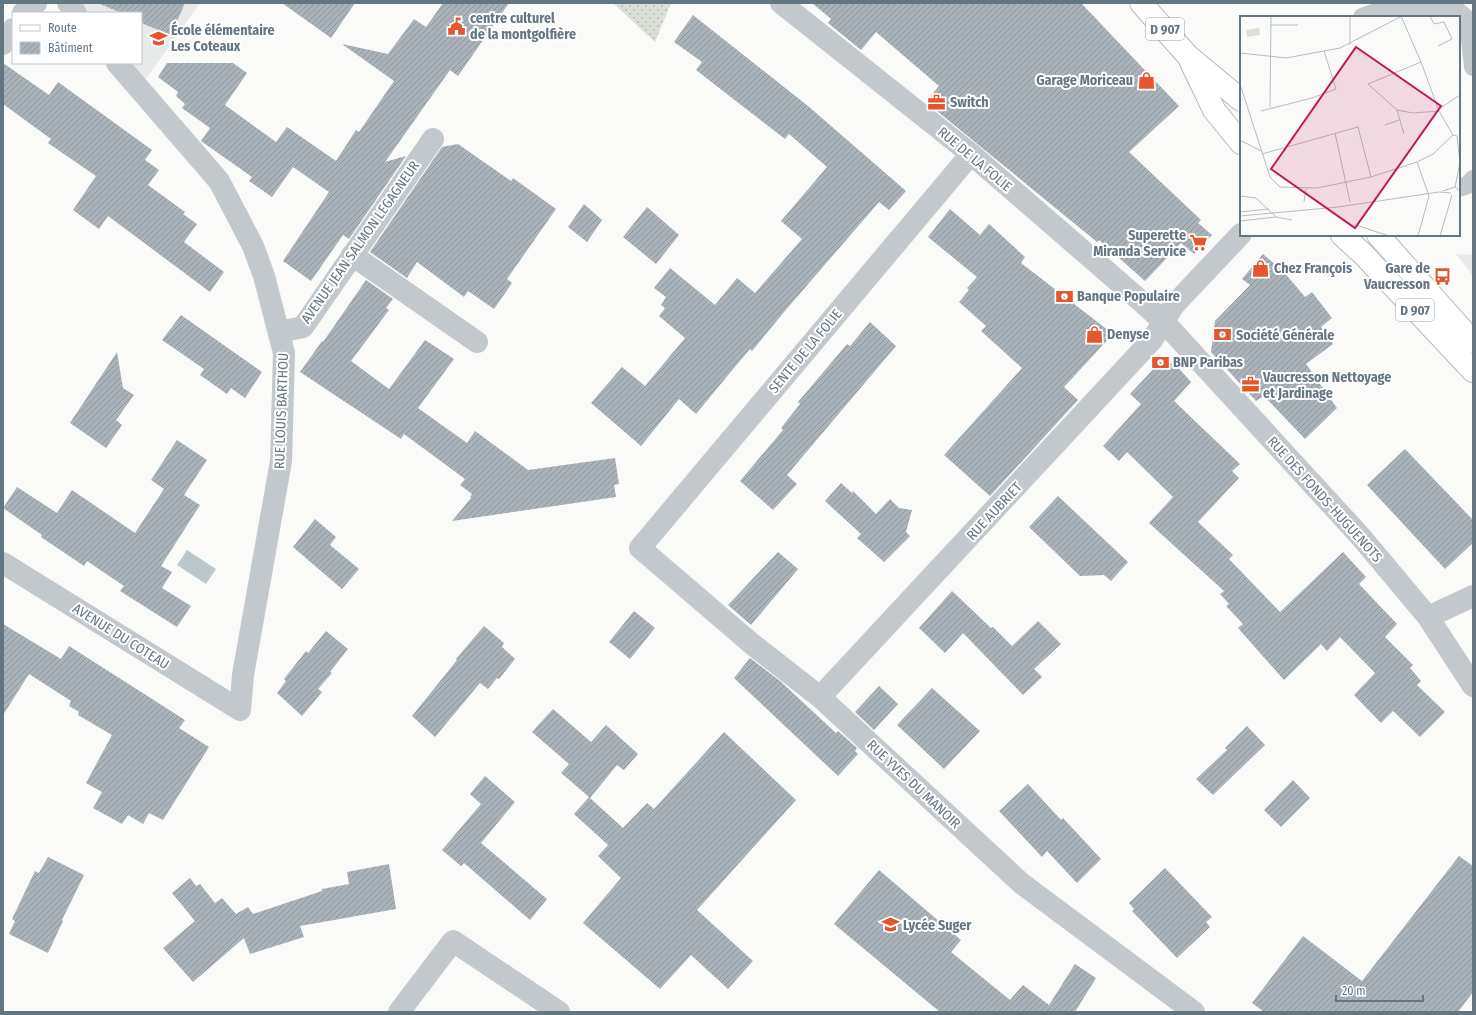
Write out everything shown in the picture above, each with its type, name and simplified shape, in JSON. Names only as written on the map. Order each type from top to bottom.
[{"type":"main road","name":"D 907","points":[[1141,3],[1188,56],[1240,99]]},
{"type":"main road","name":"D 907","points":[[1188,56],[1214,110],[1240,142]]},
{"type":"main road","name":"D 907","points":[[1343,236],[1363,254],[1473,371]]},
{"type":"main road","name":"D 907","points":[[1379,236],[1473,342]]},
{"type":"street","points":[[24,12],[36,3]]},
{"type":"street","points":[[68,3],[75,12]]},
{"type":"street","name":"RUE DE LA FOLIE","points":[[781,3],[971,154],[1164,322]]},
{"type":"street","points":[[3,44],[12,30]]},
{"type":"street","name":"RUE LOUIS BARTHOU","points":[[118,64],[219,181],[253,246],[264,276],[284,353],[282,461],[243,675],[240,710]]},
{"type":"street","name":"AVENUE JEAN SALMON LEGAGNEUR","points":[[279,332],[303,327],[433,139]]},
{"type":"street","name":"SENTE DE LA FOLIE","points":[[640,548],[971,154]]},
{"type":"street","name":"RUE AUBRIET","points":[[820,697],[1152,340],[1174,305],[1240,235]]},
{"type":"street","points":[[352,255],[477,342]]},
{"type":"street","name":"RUE DES FONDS-HUGUENOTS","points":[[1164,322],[1361,537],[1428,617],[1473,686]]},
{"type":"street","name":"RUE YVES DU MANOIR","points":[[640,548],[752,644],[820,697],[1021,883],[1194,1012]]},
{"type":"street","name":"AVENUE DU COTEAU","points":[[3,562],[240,710]]},
{"type":"street","points":[[1428,617],[1473,596]]},
{"type":"street","points":[[399,1012],[453,941],[559,1012]]},
{"type":"lane","points":[[1365,16],[1376,12],[1443,7],[1460,12],[1468,20],[1473,67]]},
{"type":"lane","points":[[1460,188],[1468,186],[1473,179]]},
{"type":"shaded area","name":"École élémentaire Les Coteaux","points":[[69,3],[200,3],[141,86],[121,64],[142,64],[142,12],[76,12]]},
{"type":"shaded area","points":[[613,3],[671,3],[655,42]]},
{"type":"shaded area","points":[[1456,254],[1473,255],[1473,276]]},
{"type":"shaded area","points":[[187,550],[216,569],[206,584],[177,565]]},
{"type":"building","points":[[98,3],[185,3],[171,35],[142,23],[142,12],[119,12]]},
{"type":"building","points":[[282,3],[355,3],[331,38]]},
{"type":"building","points":[[443,3],[509,3],[458,76],[450,70],[385,162],[406,156],[349,239],[343,235],[311,281],[283,261],[329,192],[293,167],[272,197],[249,181],[252,177],[201,141],[210,128],[182,108],[185,104],[176,96],[178,92],[158,77],[167,63],[233,63],[247,73],[225,105],[276,142],[287,127],[336,161],[356,130],[359,132],[394,81],[342,44],[388,54],[414,19],[426,27]]},
{"type":"building","points":[[812,3],[1081,3],[1179,106],[1129,152],[1201,220],[1198,223],[1212,235],[1194,254],[1181,243],[1145,281],[1099,240],[1097,242],[926,102],[939,86],[876,32],[861,50],[828,23],[831,19]]},
{"type":"building","points":[[693,15],[808,106],[906,191],[889,210],[879,202],[752,351],[750,349],[696,414],[679,399],[641,446],[591,403],[622,367],[645,386],[685,338],[659,316],[665,308],[661,305],[666,297],[654,288],[670,268],[715,305],[737,278],[755,293],[802,239],[781,221],[827,167],[789,134],[785,139],[696,70],[702,62],[674,42]]},
{"type":"building","points":[[3,63],[49,95],[58,82],[152,150],[145,160],[159,170],[148,185],[185,212],[183,214],[197,224],[184,242],[224,272],[210,292],[108,216],[99,229],[73,210],[96,176],[48,143],[51,139],[3,104]]},
{"type":"building","points":[[458,144],[511,181],[513,178],[556,209],[507,279],[512,283],[494,309],[468,291],[464,297],[417,262],[407,278],[370,252],[442,147]]},
{"type":"building","points":[[584,204],[602,220],[587,242],[568,227]]},
{"type":"building","points":[[647,207],[679,235],[656,264],[623,237]]},
{"type":"building","points":[[950,209],[980,235],[989,224],[1025,257],[1021,263],[1113,334],[1064,387],[1078,400],[990,496],[944,455],[1022,368],[981,331],[986,326],[959,302],[969,290],[967,288],[977,277],[928,237]]},
{"type":"building","points":[[1263,254],[1283,271],[1305,297],[1312,292],[1332,318],[1321,327],[1333,344],[1306,364],[1337,408],[1305,439],[1264,396],[1256,401],[1211,352],[1215,321],[1250,285],[1242,279]]},
{"type":"building","points":[[366,280],[393,299],[386,308],[389,310],[351,361],[389,389],[425,340],[454,359],[418,408],[467,443],[475,431],[528,470],[615,458],[619,484],[614,485],[616,497],[452,521],[471,498],[470,497],[472,494],[460,485],[465,479],[404,434],[401,439],[300,372],[322,341],[323,342]]},
{"type":"building","points":[[181,315],[262,372],[245,398],[231,388],[227,394],[200,375],[204,369],[162,340]]},
{"type":"building","points":[[870,322],[896,346],[787,475],[797,484],[773,510],[740,481],[783,430],[781,428],[800,404],[798,402],[847,344],[850,346]]},
{"type":"building","points":[[117,352],[123,388],[134,395],[116,420],[122,425],[106,448],[70,423]]},
{"type":"building","points":[[1160,362],[1174,363],[1191,382],[1174,401],[1240,464],[1232,471],[1239,478],[1198,522],[1233,555],[1229,559],[1280,612],[1343,552],[1366,577],[1359,584],[1397,624],[1385,637],[1413,665],[1410,668],[1421,681],[1417,685],[1445,712],[1420,737],[1393,711],[1381,723],[1354,695],[1375,673],[1340,637],[1327,651],[1321,644],[1284,680],[1238,628],[1243,624],[1226,606],[1229,604],[1220,594],[1224,591],[1149,523],[1173,497],[1127,452],[1119,461],[1103,446],[1141,404],[1130,394]]},
{"type":"building","points":[[177,440],[207,460],[184,495],[200,505],[161,566],[172,572],[162,588],[191,606],[177,627],[120,591],[124,586],[87,561],[84,566],[41,537],[42,535],[3,508],[17,487],[57,513],[72,490],[135,533],[164,489],[151,480]]},
{"type":"building","points":[[1405,449],[1473,520],[1473,543],[1445,569],[1367,485]]},
{"type":"building","points":[[841,483],[852,493],[853,491],[876,514],[890,499],[899,508],[912,510],[906,532],[910,536],[884,562],[857,538],[861,534],[825,501]]},
{"type":"building","points":[[1058,496],[1128,562],[1111,581],[1104,575],[1080,576],[1029,527]]},
{"type":"building","points":[[315,519],[336,537],[330,545],[359,569],[342,589],[293,547]]},
{"type":"building","points":[[778,552],[798,569],[751,625],[728,605]]},
{"type":"building","points":[[952,591],[1012,646],[1038,621],[1061,644],[1034,669],[1042,677],[1023,695],[963,633],[945,653],[919,628]]},
{"type":"building","points":[[634,611],[655,628],[630,659],[609,642]]},
{"type":"building","points":[[3,624],[61,659],[69,646],[185,720],[179,728],[209,747],[163,820],[149,813],[143,824],[128,815],[122,824],[93,808],[102,792],[86,783],[112,735],[78,715],[79,712],[69,706],[71,701],[29,674],[3,715]]},
{"type":"building","points":[[484,626],[504,643],[502,647],[515,659],[499,679],[497,678],[488,689],[480,683],[435,737],[412,716],[457,660],[456,659]]},
{"type":"building","points":[[326,631],[348,649],[330,672],[332,673],[318,689],[322,692],[302,716],[277,693],[286,681],[284,679],[306,651],[308,653]]},
{"type":"building","points":[[750,658],[780,681],[836,733],[838,731],[857,748],[855,751],[858,754],[838,776],[734,678]]},
{"type":"building","points":[[879,686],[898,704],[874,730],[855,712]]},
{"type":"building","points":[[932,688],[980,731],[944,769],[897,725]]},
{"type":"building","points":[[553,709],[591,742],[606,725],[638,754],[624,770],[617,765],[590,798],[623,828],[647,803],[654,809],[724,732],[796,800],[697,910],[753,961],[728,989],[691,955],[660,989],[583,923],[621,878],[598,856],[608,845],[574,814],[589,797],[561,773],[569,764],[532,732]]},
{"type":"building","points":[[1247,726],[1265,745],[1213,795],[1196,779],[1227,750],[1225,748]]},
{"type":"building","points":[[485,776],[515,802],[481,843],[547,899],[530,920],[464,863],[461,866],[442,850],[481,804],[470,794]]},
{"type":"building","points":[[1293,780],[1310,798],[1281,827],[1264,810]]},
{"type":"building","points":[[1028,784],[1061,820],[1063,818],[1101,859],[1077,883],[1047,851],[1042,857],[999,811]]},
{"type":"building","points":[[1459,856],[1473,866],[1473,992],[1458,1012],[1264,1012],[1252,1003],[1303,936],[1362,981]]},
{"type":"building","points":[[48,857],[84,875],[48,953],[9,934],[15,921],[12,919],[35,871],[39,873]]},
{"type":"building","points":[[389,864],[396,909],[300,926],[304,937],[250,954],[244,938],[193,982],[163,948],[195,921],[172,893],[190,878],[196,886],[200,884],[215,903],[222,898],[236,914],[248,907],[253,914],[322,891],[322,889],[349,884],[347,872]]},
{"type":"building","points":[[1165,868],[1212,917],[1206,922],[1210,927],[1177,958],[1132,911],[1134,909],[1129,903]]},
{"type":"building","points":[[879,870],[961,940],[951,952],[1010,1000],[1023,985],[1049,1005],[1075,964],[1096,978],[1075,1012],[940,1012],[834,924]]},
{"type":"place","name":"centre culturel de la montgolfière","points":[[457,26]]},
{"type":"place","name":"École élémentaire Les Coteaux","points":[[158,38]]},
{"type":"place","name":"Garage Moriceau","points":[[1146,80]]},
{"type":"place","name":"Switch","points":[[937,102]]},
{"type":"place","name":"Superette Miranda Service","points":[[1199,243]]},
{"type":"place","name":"Chez François","points":[[1261,268]]},
{"type":"place","name":"Gare de Vaucresson","points":[[1443,276]]},
{"type":"place","name":"Banque Populaire","points":[[1064,296]]},
{"type":"place","name":"Denyse","points":[[1094,334]]},
{"type":"place","name":"Société Générale","points":[[1223,335]]},
{"type":"place","name":"BNP Paribas","points":[[1160,362]]},
{"type":"place","name":"Vaucresson Nettoyage et Jardinage","points":[[1250,385]]},
{"type":"place","name":"Lycée Suger","points":[[890,925]]}]
